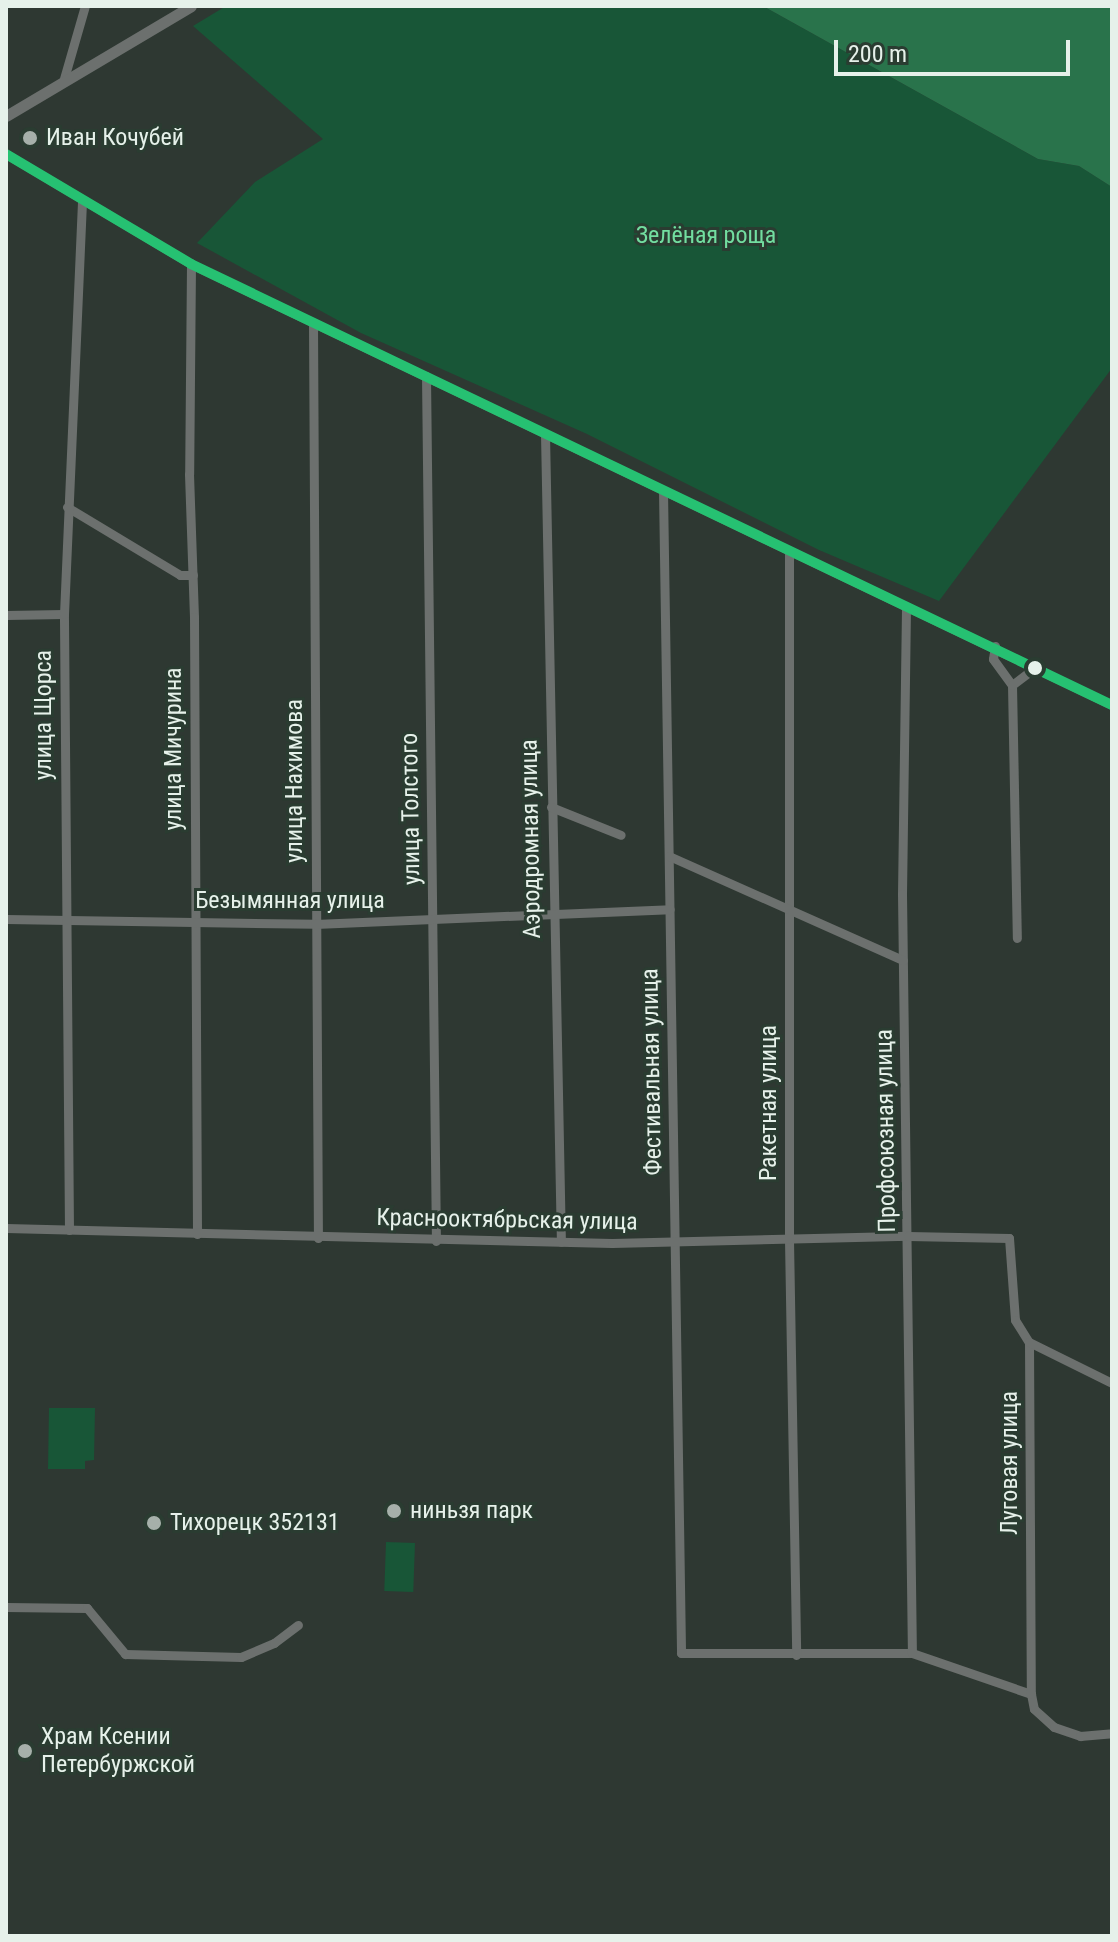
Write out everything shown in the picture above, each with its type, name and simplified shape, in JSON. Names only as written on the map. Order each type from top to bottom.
[{"type":"street","points":[[63,82],[85,6]]},
{"type":"street","points":[[6,116],[191,6]]},
{"type":"street","points":[[6,154],[191,264],[906,608],[995,646],[1112,705]]},
{"type":"street","name":"улица Щорса","points":[[69,1230],[64,614],[82,200]]},
{"type":"street","name":"улица Мичурина","points":[[191,264],[189,474],[193,575],[197,1234]]},
{"type":"street","name":"улица Нахимова","points":[[313,324],[318,1238]]},
{"type":"street","name":"улица Толстого","points":[[426,376],[436,1241]]},
{"type":"street","name":"Аэродромная улица","points":[[545,434],[552,915],[561,1242]]},
{"type":"street","name":"Фестивальная улица","points":[[663,491],[681,1653],[796,1655]]},
{"type":"street","points":[[67,507],[180,575],[193,575]]},
{"type":"street","name":"Ракетная улица","points":[[789,551],[789,1240],[796,1655]]},
{"type":"street","name":"Профсоюзная улица","points":[[906,608],[903,960],[912,1653]]},
{"type":"street","points":[[6,615],[64,614]]},
{"type":"street","points":[[995,646],[993,659],[1012,685],[1017,938]]},
{"type":"street","points":[[1012,685],[1036,667]]},
{"type":"street","points":[[551,807],[621,835]]},
{"type":"street","points":[[669,856],[903,960]]},
{"type":"street","name":"Безымянная улица","points":[[6,919],[315,924],[670,909]]},
{"type":"street","name":"Краснооктябрьская улица","points":[[6,1228],[436,1241],[789,1240],[908,1236],[1009,1238]]},
{"type":"street","name":"Луговая улица","points":[[1009,1238],[1015,1320],[1029,1342],[1031,1694]]},
{"type":"street","points":[[1029,1342],[1041,1344],[1112,1383]]},
{"type":"street","points":[[6,1607],[87,1608],[125,1654],[241,1657],[274,1643],[298,1625]]},
{"type":"street","points":[[796,1655],[912,1653],[1031,1694],[1034,1709],[1054,1727],[1080,1736],[1112,1733]]},
{"type":"green space","name":"Зелёная роща","points":[[226,6],[763,6],[1038,159],[1079,166],[1112,187],[1112,368],[939,601],[819,550],[587,434],[361,333],[197,243],[255,182],[323,139],[193,26]]},
{"type":"green space","points":[[49,1408],[95,1408],[94,1460],[85,1461],[85,1469],[48,1469]]},
{"type":"green space","points":[[386,1542],[415,1543],[413,1592],[384,1591]]},
{"type":"shaded area","points":[[763,6],[1112,6],[1112,187],[1079,166],[1038,159]]},
{"type":"transit line","points":[[6,154],[191,264],[1112,705]]},
{"type":"place","name":"Иван Кочубей","points":[[30,138]]},
{"type":"place","name":"ниньзя парк","points":[[394,1511]]},
{"type":"place","name":"Тихорецк 352131","points":[[154,1523]]},
{"type":"place","name":"Храм Ксении Петербуржской","points":[[25,1751]]}]
